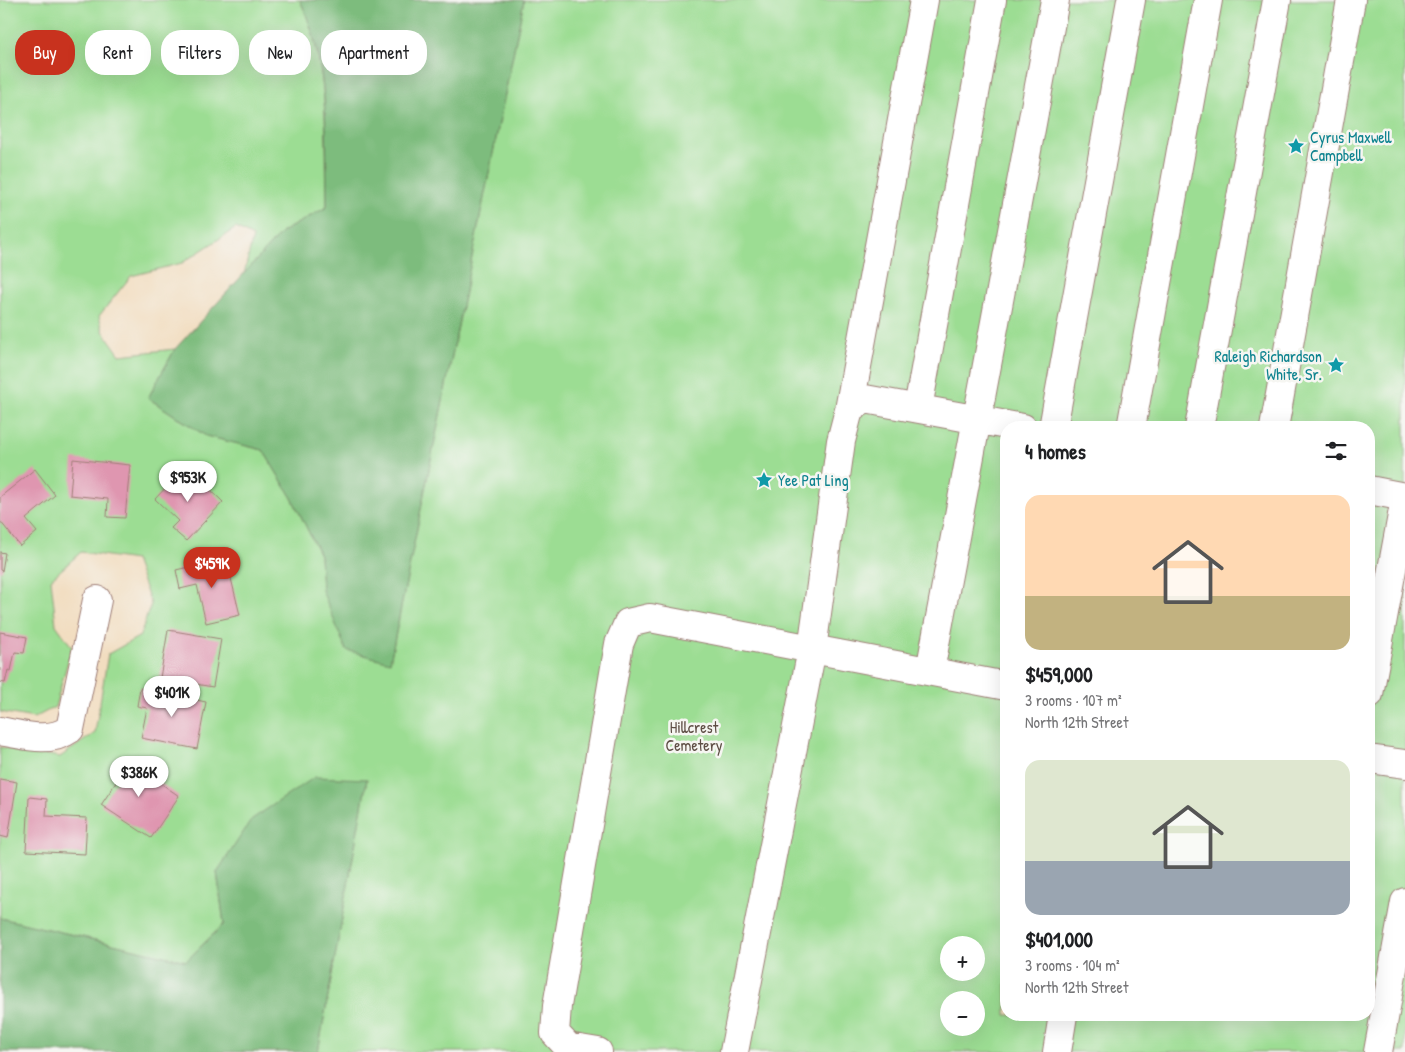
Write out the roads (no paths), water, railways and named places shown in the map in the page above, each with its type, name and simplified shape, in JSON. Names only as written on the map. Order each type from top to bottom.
[{"type":"street","points":[[734,1052],[812,649],[841,441],[849,410],[924,0]]},
{"type":"street","points":[[918,408],[992,0]]},
{"type":"street","points":[[930,671],[1055,0]]},
{"type":"street","points":[[1055,421],[1131,0]]},
{"type":"street","points":[[1132,421],[1208,0]]},
{"type":"street","points":[[1200,421],[1277,0]]},
{"type":"street","points":[[1275,421],[1351,0]]},
{"type":"street","points":[[849,410],[865,399],[1000,424]]},
{"type":"street","points":[[1375,491],[1405,498],[1375,661]]},
{"type":"street","points":[[0,731],[37,738],[60,737],[70,729],[97,600]]},
{"type":"street","points":[[598,1052],[568,1047],[555,1033],[556,1015],[619,644],[628,623],[650,618],[1000,685]]},
{"type":"street","points":[[1375,759],[1405,764]]},
{"type":"street","points":[[1378,1052],[1405,902]]},
{"type":"street","points":[[1059,1049],[1062,1021]]},
{"type":"place","name":"Cyrus Maxwell Campbell","points":[[1296,146]]},
{"type":"place","name":"Raleigh Richardson White, Sr.","points":[[1336,365]]},
{"type":"place","name":"Yee Pat Ling","points":[[764,480]]},
{"type":"park label","name":"Hillcrest Cemetery","points":[[694,736]]}]
